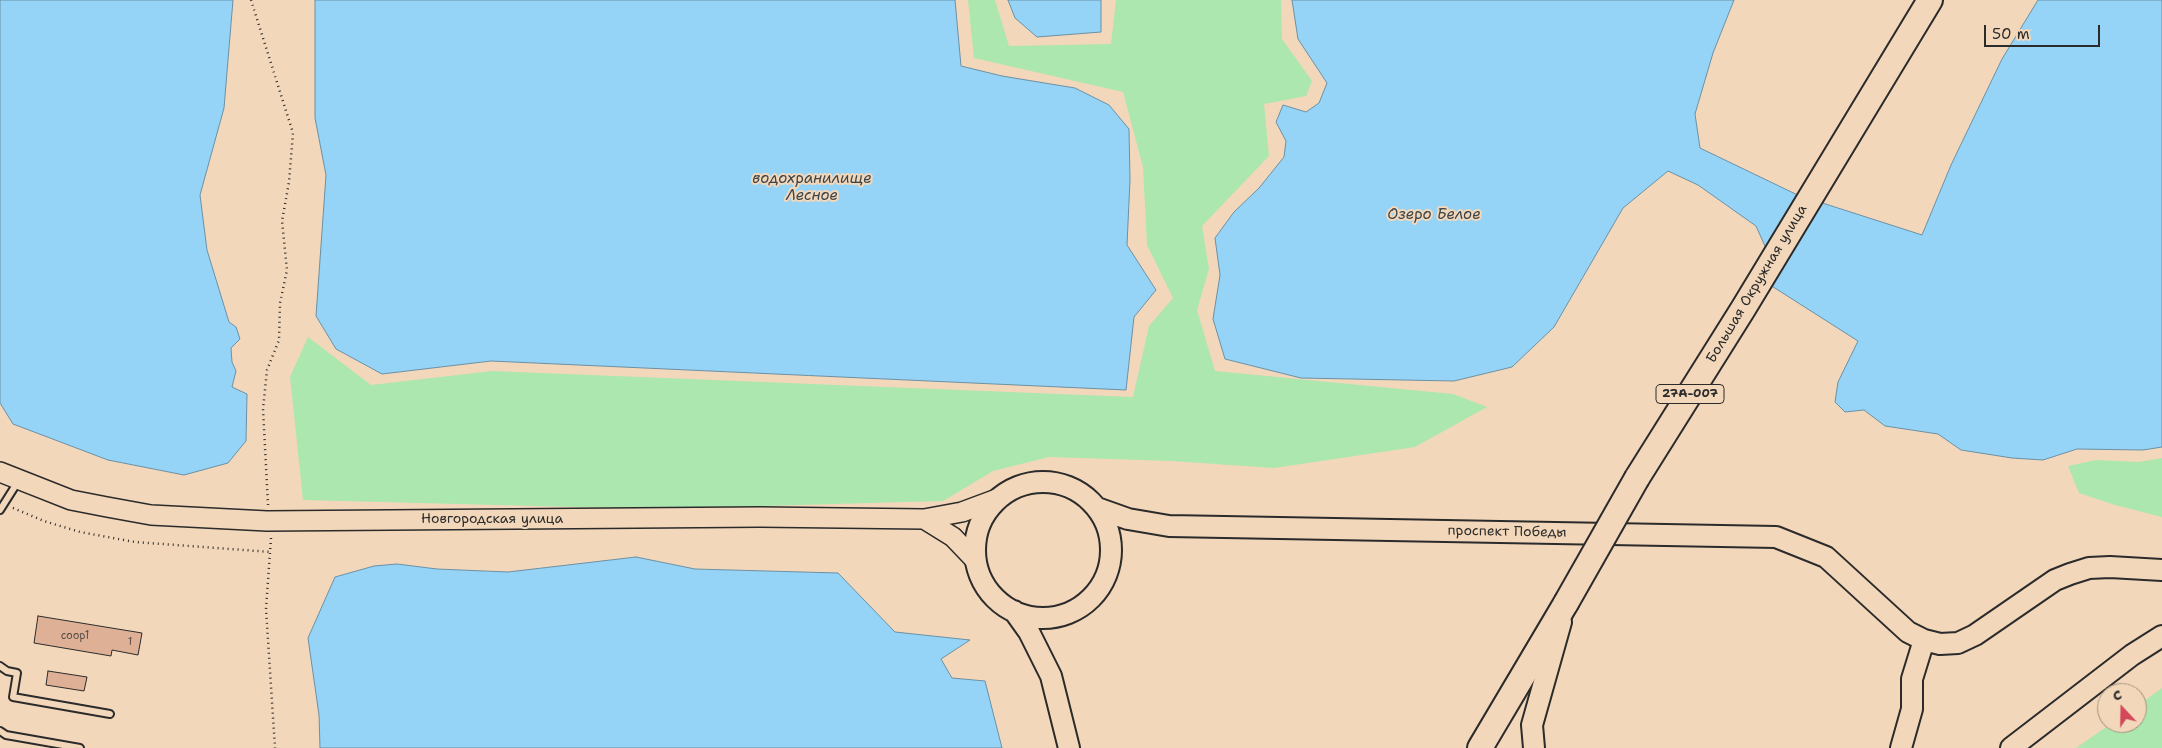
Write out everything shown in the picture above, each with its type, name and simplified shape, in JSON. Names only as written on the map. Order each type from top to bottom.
[{"type":"highway","name":"Большая Окружная улица","points":[[1480,748],[1637,478],[1743,309],[1930,0]]},
{"type":"main road","points":[[1014,612],[1036,617],[1059,616],[1078,608],[1096,592],[1108,572],[1111,550],[1107,528],[1097,508],[1080,493],[1060,484],[1038,481],[1016,487],[997,499],[983,516],[975,537],[975,560],[982,581],[996,599],[1014,612],[1029,632],[1051,676],[1069,748]]},
{"type":"main road","name":"проспект Победы","points":[[1097,508],[1128,519],[1169,526],[1776,537],[1826,557],[1908,632],[1924,640]]},
{"type":"main road","points":[[1901,748],[1912,709],[1912,679],[1924,640],[1940,644],[1958,643],[1975,635],[2055,580],[2088,568],[2110,567],[2162,570]]},
{"type":"main road","points":[[1534,748],[1532,725],[1566,603]]},
{"type":"main road","points":[[2011,748],[2132,655],[2162,636]]},
{"type":"street","name":"Новгородская улица","points":[[0,472],[71,500],[151,515],[267,520],[924,519],[962,512],[997,499]]},
{"type":"street","points":[[924,519],[953,537],[975,560]]},
{"type":"lane","points":[[2,507],[19,479]]},
{"type":"lane","points":[[0,666],[7,671],[18,673],[13,697],[110,714]]},
{"type":"lane","points":[[0,732],[6,735],[80,748]]},
{"type":"path","points":[[251,0],[293,133],[289,182],[282,221],[287,270],[280,303],[279,340],[267,370],[263,409],[267,520],[272,543],[266,609],[275,748]]},
{"type":"path","points":[[2,507],[80,532],[135,542],[271,552]]},
{"type":"green space","points":[[968,0],[995,0],[1009,46],[1111,44],[1116,0],[1281,0],[1282,39],[1312,81],[1306,96],[1264,104],[1269,156],[1202,226],[1209,269],[1197,310],[1215,371],[1453,394],[1487,407],[1415,447],[1274,468],[1171,461],[1049,457],[993,471],[943,501],[653,509],[303,500],[290,377],[308,337],[371,385],[492,371],[1133,397],[1149,326],[1173,298],[1147,245],[1143,167],[1123,92],[974,58]]},
{"type":"green space","points":[[2162,458],[2162,517],[2115,505],[2079,493],[2068,466],[2096,460],[2139,462]]},
{"type":"green space","points":[[2162,688],[2162,748],[2076,748],[2098,733],[2147,733],[2147,699]]},
{"type":"water","points":[[0,0],[233,0],[224,108],[200,195],[207,250],[229,322],[236,327],[240,339],[231,348],[232,362],[236,371],[232,387],[247,394],[246,441],[228,463],[184,475],[108,460],[13,424],[0,403]]},
{"type":"water","name":"водохранилище Лесное","points":[[315,0],[955,0],[961,66],[1002,76],[1075,88],[1109,105],[1129,129],[1130,180],[1127,245],[1156,290],[1134,317],[1126,390],[491,361],[382,374],[336,349],[316,316],[326,175],[315,118]]},
{"type":"water","points":[[1008,0],[1101,0],[1101,32],[1037,37],[1015,18]]},
{"type":"water","name":"Озеро Белое","points":[[1292,0],[1734,0],[1713,53],[1695,114],[1700,148],[1808,200],[1810,199],[1922,235],[1951,165],[2002,59],[2038,0],[2162,0],[2162,447],[2143,450],[2077,449],[2043,460],[2012,458],[1961,450],[1938,434],[1885,426],[1864,410],[1845,412],[1835,402],[1838,382],[1858,341],[1767,283],[1774,266],[1756,226],[1698,185],[1668,171],[1623,208],[1554,327],[1512,367],[1454,381],[1301,378],[1225,359],[1213,319],[1220,275],[1215,238],[1234,212],[1259,188],[1284,157],[1286,141],[1276,122],[1283,105],[1306,112],[1319,103],[1327,83],[1298,39]]},
{"type":"water","points":[[636,557],[695,569],[838,573],[895,632],[970,640],[941,659],[952,678],[985,681],[1002,748],[320,748],[319,715],[308,638],[335,577],[374,566],[397,564],[437,569],[508,572]]},
{"type":"building","points":[[38,616],[142,633],[138,655],[112,650],[111,656],[34,643]]},
{"type":"building","points":[[48,671],[87,677],[84,691],[46,685]]}]
